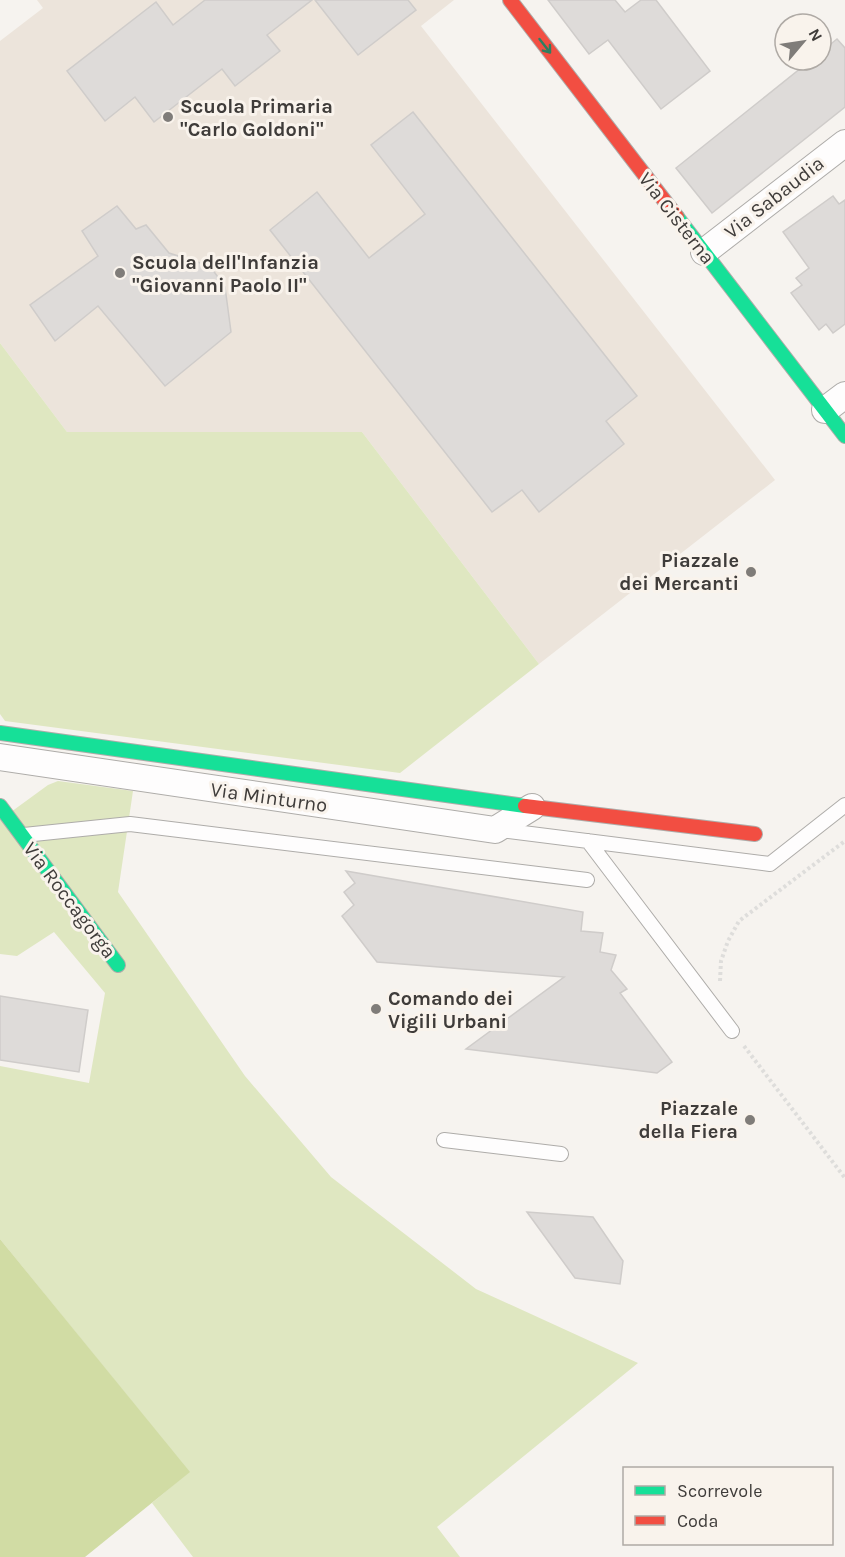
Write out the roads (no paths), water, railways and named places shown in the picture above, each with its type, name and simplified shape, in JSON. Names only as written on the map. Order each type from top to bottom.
[{"type":"street","name":"Via Cisterna","points":[[510,0],[845,436]]},
{"type":"street","name":"Via Sabaudia","points":[[704,252],[845,143]]},
{"type":"street","points":[[825,410],[845,394]]},
{"type":"street","name":"Via Minturno","points":[[0,733],[532,807],[755,834]]},
{"type":"street","name":"Via Minturno","points":[[0,757],[495,830]]},
{"type":"street","name":"Via Roccagorga","points":[[0,806],[118,965]]},
{"type":"street","points":[[495,830],[532,807]]},
{"type":"lane","points":[[495,830],[770,864],[845,805]]},
{"type":"lane","points":[[22,835],[130,824],[587,880]]},
{"type":"lane","points":[[588,841],[732,1031]]},
{"type":"lane","points":[[444,1140],[561,1154]]},
{"type":"place","name":"Scuola Primaria \"Carlo Goldoni\"","points":[[168,117]]},
{"type":"place","name":"Scuola dell'Infanzia \"Giovanni Paolo II\"","points":[[120,273]]},
{"type":"place","name":"Piazzale dei Mercanti","points":[[751,572]]},
{"type":"place","name":"Comando dei Vigili Urbani","points":[[376,1009]]},
{"type":"place","name":"Piazzale della Fiera","points":[[750,1120]]}]
